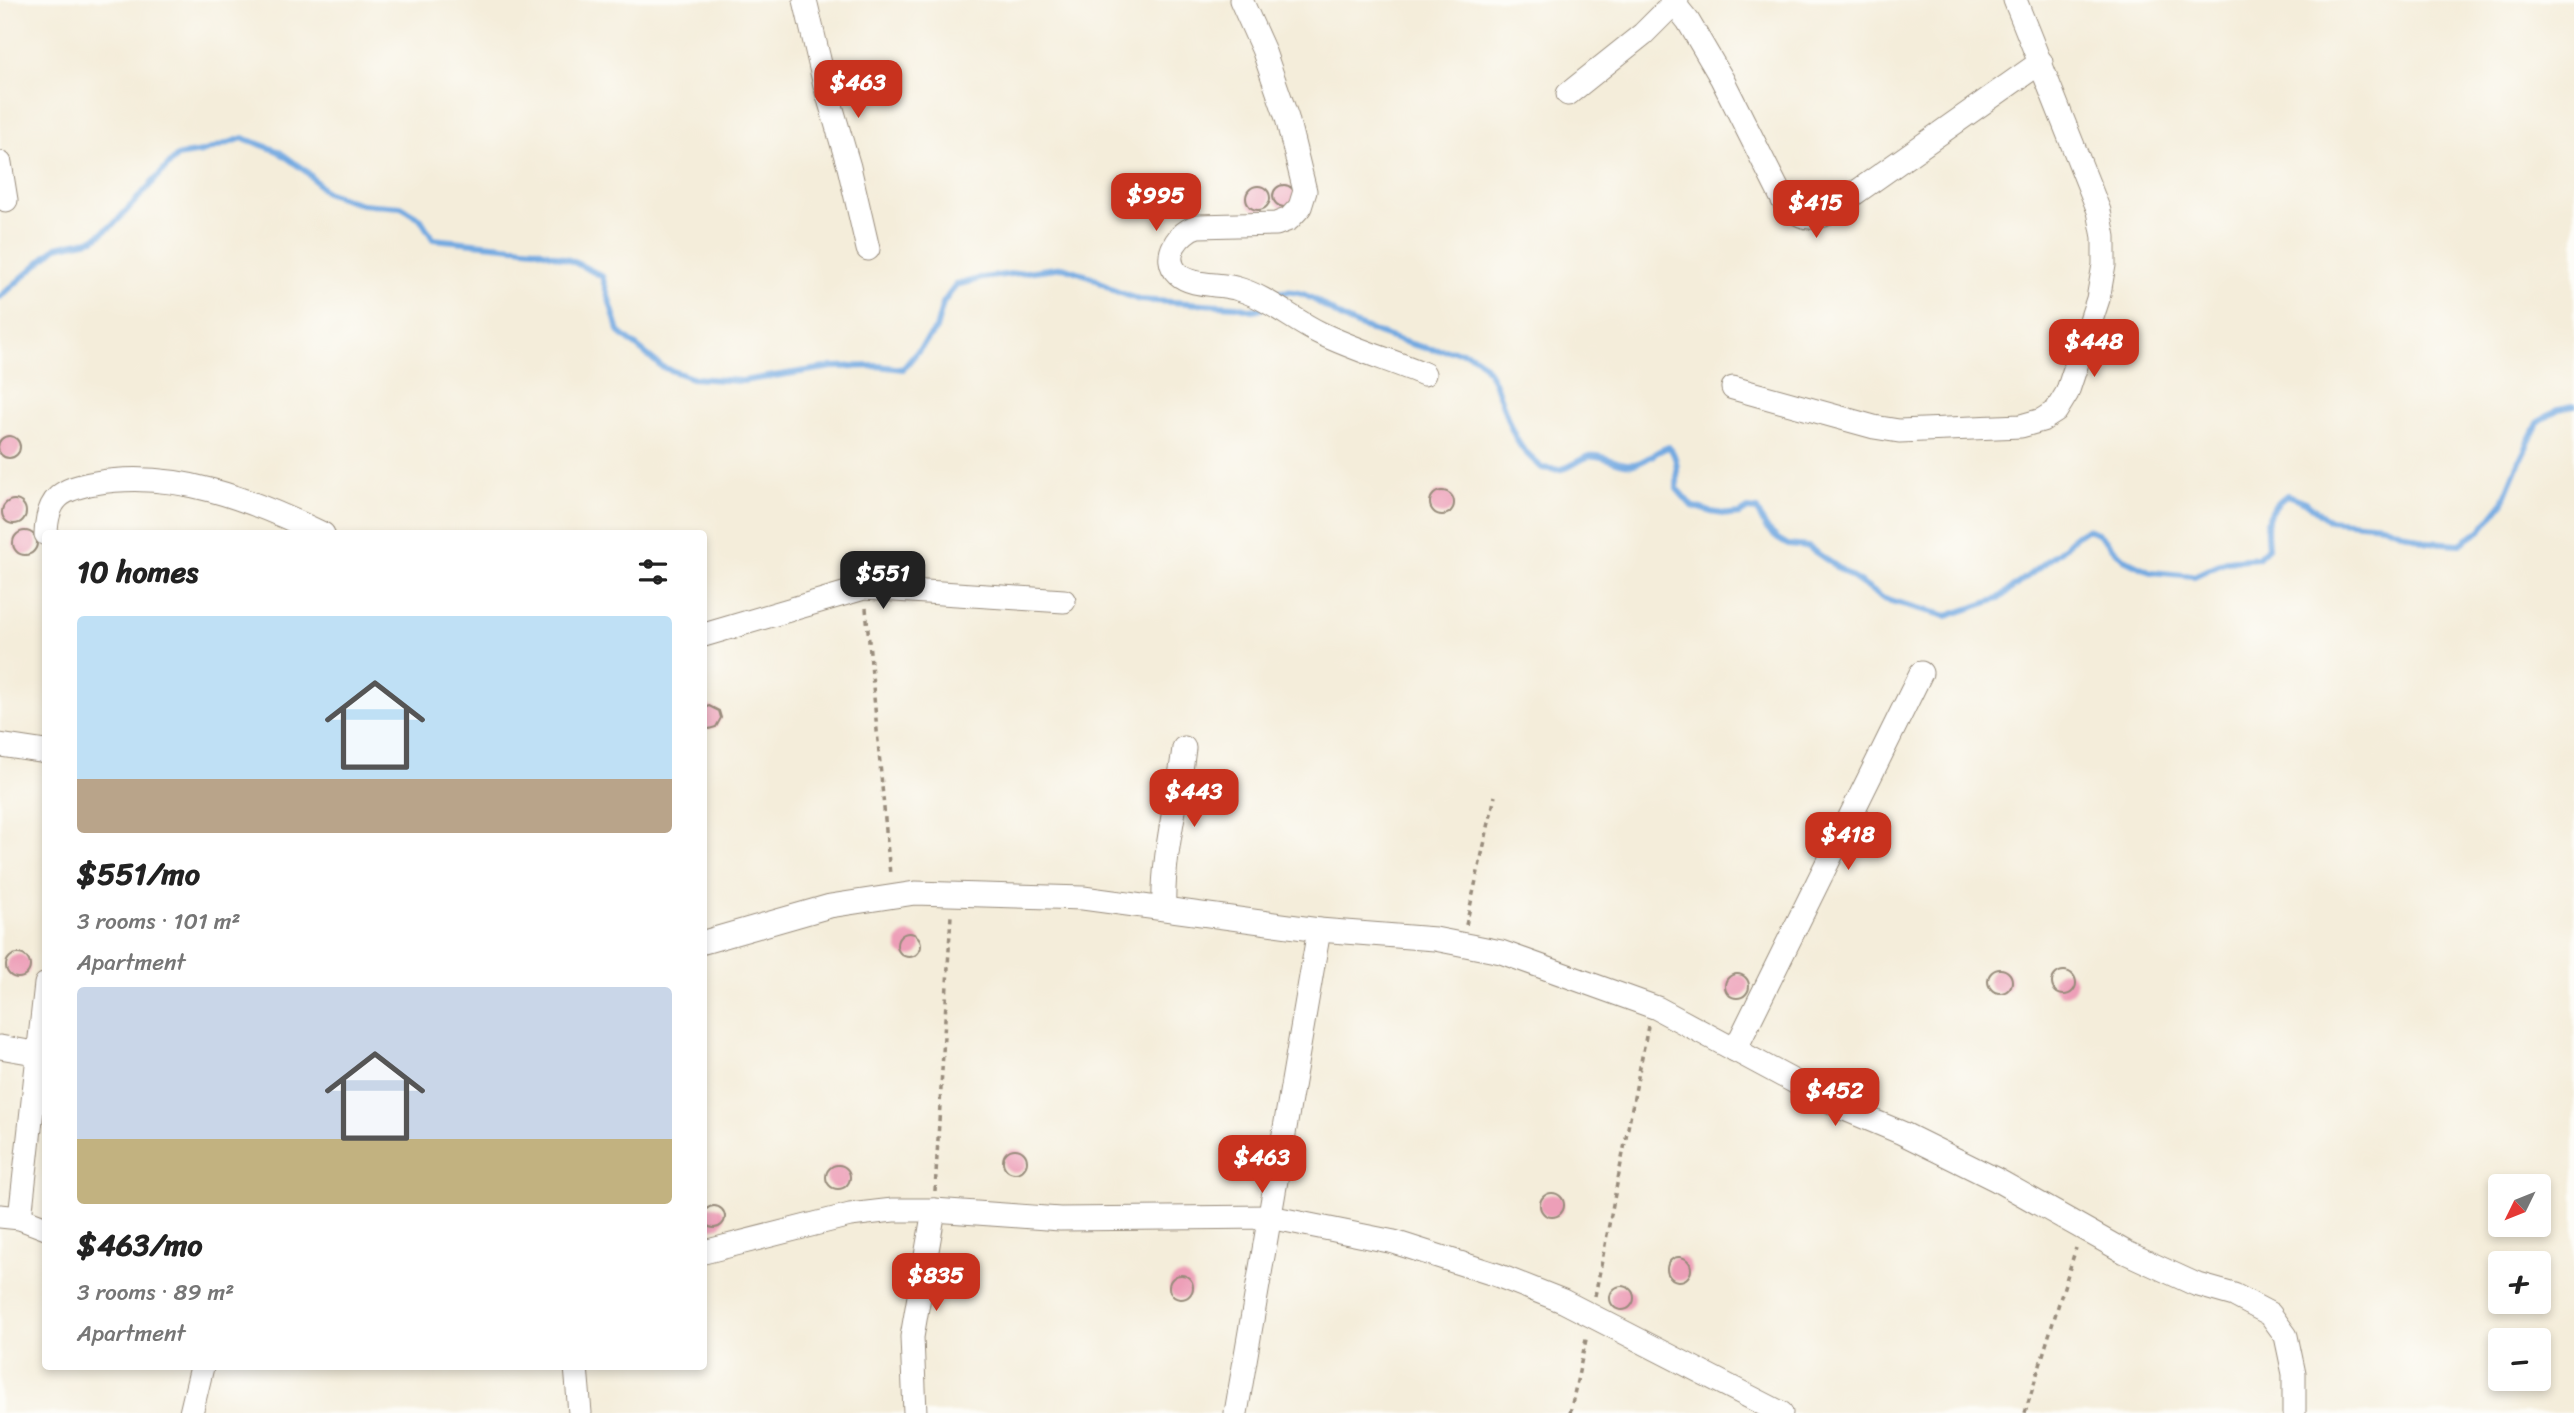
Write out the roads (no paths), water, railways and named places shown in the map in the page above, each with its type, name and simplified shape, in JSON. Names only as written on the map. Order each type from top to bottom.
[{"type":"street","points":[[805,0],[868,248]]},
{"type":"street","points":[[1241,0],[1263,49],[1287,118],[1305,191],[1300,207],[1289,219],[1276,224],[1198,226],[1186,229],[1175,243],[1172,265],[1178,274],[1188,281],[1216,284],[1249,293],[1319,332],[1424,374]]},
{"type":"street","points":[[1733,388],[1874,427],[1899,431],[2021,426],[2042,420],[2056,411],[2067,393],[2098,299],[2104,265],[2104,237],[2099,211],[2015,0]]},
{"type":"street","points":[[1568,94],[1643,34],[1674,1],[1722,79],[1784,202],[1799,216],[1813,219],[1824,215],[2040,62]]},
{"type":"street","points":[[0,163],[6,200]]},
{"type":"street","points":[[47,530],[50,507],[59,495],[74,487],[150,479],[187,484],[241,499],[314,530]]},
{"type":"street","points":[[707,634],[864,588],[1065,601]]},
{"type":"street","points":[[1735,1050],[1922,673]]},
{"type":"street","points":[[0,745],[42,751]]},
{"type":"street","points":[[1164,908],[1163,880],[1179,795],[1184,748]]},
{"type":"street","points":[[707,941],[830,906],[915,893],[1083,898],[1319,930],[1435,939],[1500,952],[1651,1006],[1847,1110],[1902,1133],[1997,1180],[2125,1252],[2196,1284],[2234,1295],[2270,1314],[2286,1336],[2294,1374],[2294,1413]]},
{"type":"street","points":[[1236,1413],[1319,930]]},
{"type":"street","points":[[0,1047],[41,1054],[10,1217],[42,1227]]},
{"type":"street","points":[[707,1251],[850,1215],[893,1210],[934,1210],[1060,1219],[1270,1217],[1394,1242],[1497,1275],[1563,1301],[1781,1413]]},
{"type":"street","points":[[915,1413],[912,1337],[934,1210]]},
{"type":"street","points":[[191,1413],[201,1370]]},
{"type":"street","points":[[576,1370],[579,1413]]},
{"type":"waterway","points":[[0,297],[57,247],[94,239],[114,224],[177,156],[202,152],[243,138],[278,151],[307,172],[325,192],[361,204],[401,207],[420,218],[433,239],[535,249],[572,261],[602,276],[619,332],[662,367],[692,378],[742,381],[832,367],[878,366],[903,369],[936,329],[943,303],[956,285],[982,278],[1063,267],[1092,277],[1113,290],[1139,300],[1236,306],[1253,310],[1262,308]]},
{"type":"waterway","points":[[1273,294],[1295,292],[1305,295],[1350,322],[1379,333],[1423,347],[1461,352],[1478,359],[1491,377],[1514,435],[1527,454],[1542,468],[1562,469],[1590,456],[1634,464],[1669,447],[1676,461],[1677,489],[1692,506],[1730,515],[1740,514],[1748,509],[1757,510],[1766,528],[1778,539],[1788,545],[1808,547],[1884,599],[1947,616],[1998,599],[2087,529],[2098,533],[2124,559],[2151,572],[2194,576],[2226,561],[2258,558],[2268,548],[2267,524],[2270,512],[2287,495],[2305,502],[2328,520],[2382,525],[2428,542],[2460,544],[2481,530],[2502,504],[2538,423],[2558,409],[2574,406]]}]
